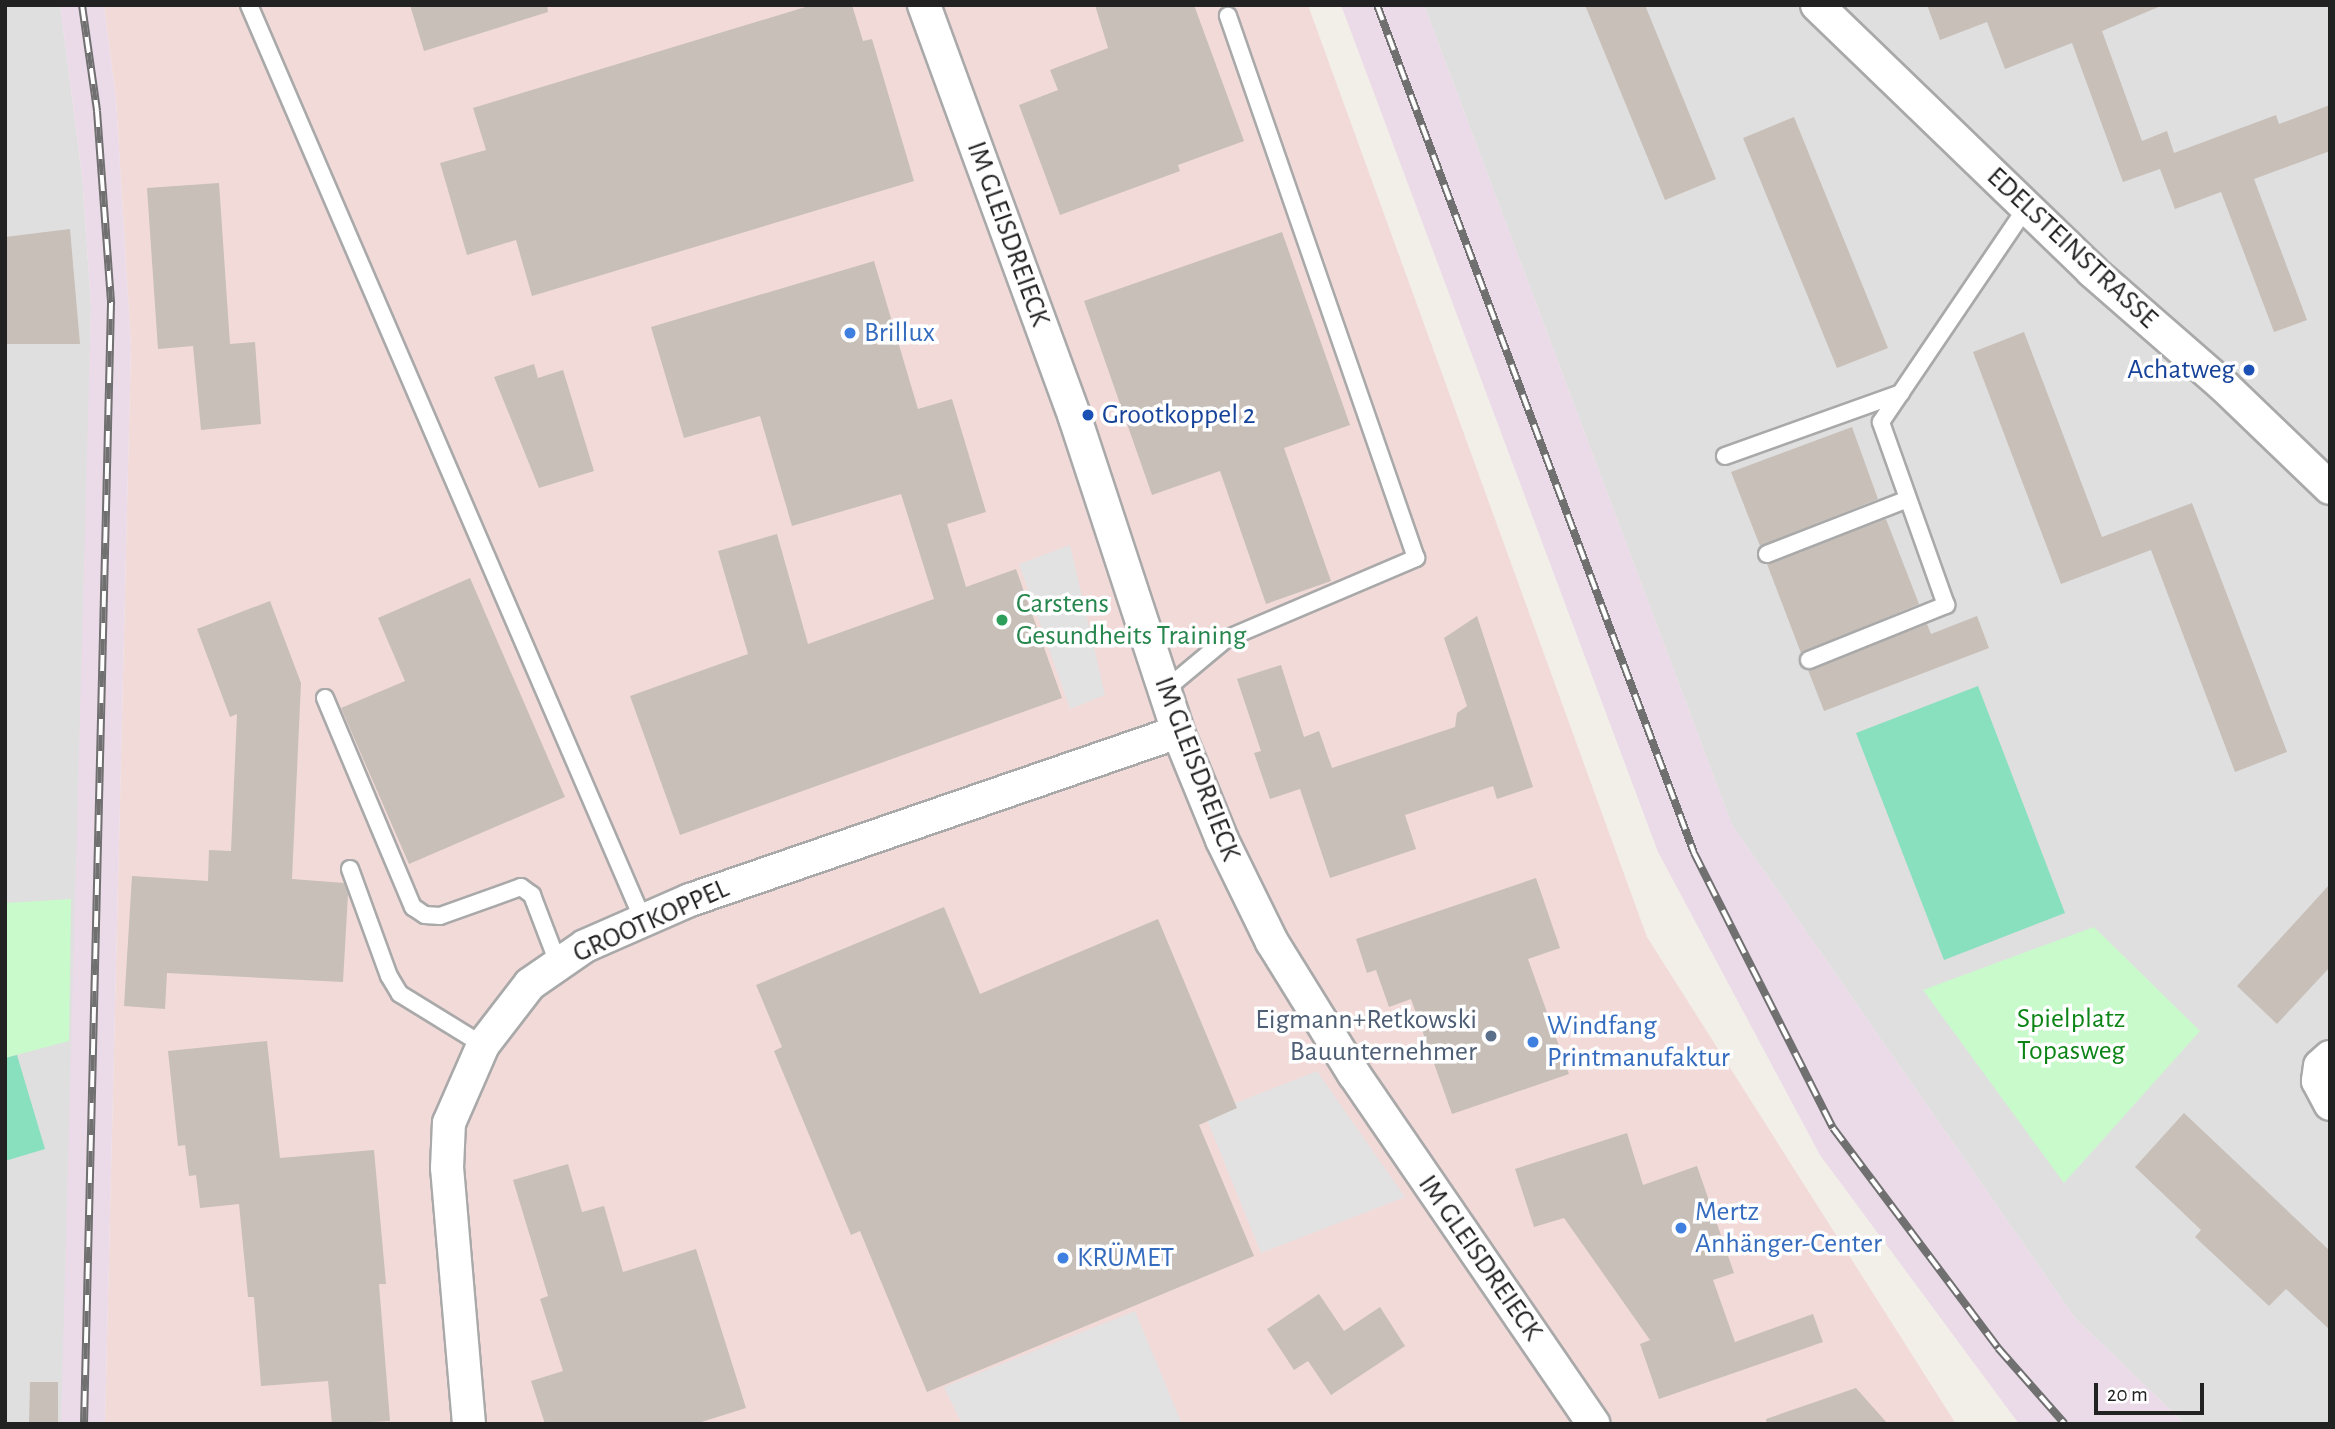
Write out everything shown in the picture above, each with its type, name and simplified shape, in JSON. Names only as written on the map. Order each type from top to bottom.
[{"type":"street","name":"IM GLEISDREIECK","points":[[924,5],[1075,418],[1178,732],[1222,840],[1272,942],[1367,1094],[1594,1424]]},
{"type":"street","name":"EDELSTEINSTRASSE","points":[[1816,5],[2026,208],[2224,386],[2330,488]]},
{"type":"street","name":"GROOTKOPPEL","points":[[469,1424],[448,1146],[449,1123],[482,1045],[506,1010],[558,963],[643,920],[1178,732]]},
{"type":"lane","points":[[249,5],[643,920]]},
{"type":"lane","points":[[1165,690],[1226,639],[1416,558],[1228,16]]},
{"type":"lane","points":[[1809,660],[1946,605],[1881,422],[2026,208]]},
{"type":"lane","points":[[1725,456],[1900,393]]},
{"type":"lane","points":[[1767,554],[1908,499]]},
{"type":"lane","points":[[325,698],[413,907],[425,915],[440,916],[521,887],[532,895],[558,963]]},
{"type":"lane","points":[[350,869],[389,976],[400,994],[482,1045]]},
{"type":"shaded area","points":[[5,5],[60,5],[82,175],[91,306],[67,1424],[5,1424]]},
{"type":"shaded area","points":[[60,5],[104,5],[116,99],[131,345],[105,1424],[61,1424],[91,306],[82,175]]},
{"type":"shaded area","points":[[104,5],[1308,5],[1647,937],[1956,1424],[105,1424],[131,345],[116,99]]},
{"type":"shaded area","points":[[1341,5],[1424,5],[1732,825],[2075,1318],[2185,1424],[2019,1424],[1820,1155],[1658,852]]},
{"type":"shaded area","points":[[1424,5],[2330,5],[2330,1424],[2185,1424],[2075,1318],[1732,825]]},
{"type":"shaded area","points":[[1070,545],[1105,695],[1070,709],[1019,564]]},
{"type":"shaded area","points":[[1317,1071],[1405,1197],[1261,1253],[1205,1115]]},
{"type":"shaded area","points":[[1135,1311],[1182,1424],[962,1424],[944,1387]]},
{"type":"green space","points":[[1978,686],[2065,913],[1944,960],[1856,733]]},
{"type":"green space","points":[[71,899],[69,1041],[5,1058],[5,903]]},
{"type":"green space","name":"Spielplatz Topasweg","points":[[2094,927],[2200,1031],[2064,1183],[1923,990]]},
{"type":"green space","points":[[17,1055],[45,1149],[5,1161],[5,1058]]},
{"type":"building","points":[[410,5],[547,5],[548,12],[424,51]]},
{"type":"building","points":[[812,5],[852,5],[863,41],[872,39],[914,181],[532,296],[516,240],[467,255],[440,163],[486,150],[473,108]]},
{"type":"building","points":[[1095,5],[1194,5],[1244,141],[1178,165],[1180,171],[1060,215],[1019,105],[1058,90],[1050,70],[1108,48]]},
{"type":"building","points":[[1585,5],[1645,5],[1716,179],[1665,200]]},
{"type":"building","points":[[1927,5],[2163,5],[2102,31],[2142,141],[2167,131],[2174,153],[2276,115],[2279,124],[2330,105],[2330,151],[2254,179],[2307,320],[2274,332],[2221,192],[2175,209],[2160,169],[2123,182],[2072,43],[2005,69],[1987,22],[1940,40]]},
{"type":"building","points":[[1794,117],[1888,348],[1837,368],[1743,138]]},
{"type":"building","points":[[219,183],[230,344],[255,342],[261,424],[201,430],[193,346],[158,349],[147,188]]},
{"type":"building","points":[[70,229],[80,344],[5,344],[5,237]]},
{"type":"building","points":[[1282,232],[1350,425],[1284,448],[1331,581],[1266,604],[1220,471],[1152,495],[1084,301]]},
{"type":"building","points":[[874,261],[918,409],[952,399],[986,512],[947,524],[966,587],[1016,569],[1062,698],[680,835],[630,696],[748,654],[718,551],[777,534],[808,644],[934,599],[901,494],[792,526],[760,416],[684,438],[651,327]]},
{"type":"building","points":[[2024,332],[2102,537],[2192,503],[2287,752],[2235,772],[2151,550],[2061,584],[1973,352]]},
{"type":"building","points":[[534,364],[538,378],[563,370],[594,471],[539,488],[494,377]]},
{"type":"building","points":[[1852,427],[1878,499],[1760,546],[1731,472]]},
{"type":"building","points":[[1886,519],[1919,604],[1801,653],[1767,564]]},
{"type":"building","points":[[470,578],[565,797],[409,864],[341,708],[405,681],[378,618]]},
{"type":"building","points":[[270,601],[301,683],[292,879],[344,883],[348,894],[343,982],[167,973],[165,1009],[124,1006],[132,876],[208,881],[209,850],[231,851],[237,714],[230,717],[197,629]]},
{"type":"building","points":[[1477,616],[1533,787],[1497,799],[1493,786],[1405,815],[1416,849],[1330,878],[1300,789],[1270,799],[1254,753],[1261,751],[1237,679],[1281,665],[1304,737],[1319,731],[1332,768],[1455,727],[1457,713],[1467,706],[1444,638]]},
{"type":"building","points":[[1977,616],[1989,648],[1824,711],[1808,670],[1927,624],[1931,634]]},
{"type":"building","points":[[1536,878],[1560,948],[1528,959],[1569,1074],[1452,1114],[1411,999],[1389,1007],[1376,970],[1367,973],[1356,939]]},
{"type":"building","points":[[2330,884],[2330,967],[2277,1024],[2237,986]]},
{"type":"building","points":[[944,907],[980,994],[1158,919],[1237,1108],[1199,1125],[1254,1256],[927,1392],[860,1231],[851,1235],[774,1051],[782,1047],[756,985]]},
{"type":"building","points":[[267,1041],[280,1158],[374,1150],[386,1284],[379,1284],[390,1421],[332,1424],[328,1381],[261,1386],[254,1297],[248,1297],[239,1204],[200,1208],[196,1175],[189,1176],[185,1145],[178,1146],[168,1051]]},
{"type":"building","points":[[2184,1113],[2330,1251],[2330,1330],[2286,1289],[2269,1306],[2195,1237],[2201,1230],[2135,1167]]},
{"type":"building","points":[[1627,1133],[1643,1185],[1697,1166],[1734,1273],[1713,1280],[1735,1342],[1813,1314],[1823,1342],[1659,1399],[1640,1344],[1650,1340],[1564,1218],[1534,1227],[1515,1169]]},
{"type":"building","points":[[568,1164],[582,1212],[604,1206],[623,1272],[696,1249],[746,1408],[695,1424],[545,1424],[531,1381],[563,1371],[540,1299],[548,1296],[513,1180]]},
{"type":"building","points":[[1319,1294],[1344,1331],[1380,1307],[1405,1346],[1331,1395],[1308,1361],[1294,1370],[1267,1329]]},
{"type":"building","points":[[30,1382],[58,1382],[58,1424],[29,1424]]},
{"type":"building","points":[[1856,1388],[1888,1424],[1767,1424],[1766,1419]]},
{"type":"railway","points":[[82,5],[97,111],[111,303],[84,1424]]},
{"type":"railway","points":[[1377,5],[1694,853],[1833,1128],[1998,1348],[2065,1424]]},
{"type":"place","name":"Brillux","points":[[850,333]]},
{"type":"place","name":"Achatweg","points":[[2249,370]]},
{"type":"place","name":"Grootkoppel 2","points":[[1088,415]]},
{"type":"place","name":"Carstens Gesundheits Training","points":[[1002,620]]},
{"type":"place","name":"Eigmann+Retkowski Bauunternehmer","points":[[1491,1036]]},
{"type":"place","name":"Windfang Printmanufaktur","points":[[1533,1042]]},
{"type":"place","name":"Mertz Anhänger-Center","points":[[1681,1228]]},
{"type":"place","name":"KRÜMET","points":[[1063,1258]]}]
